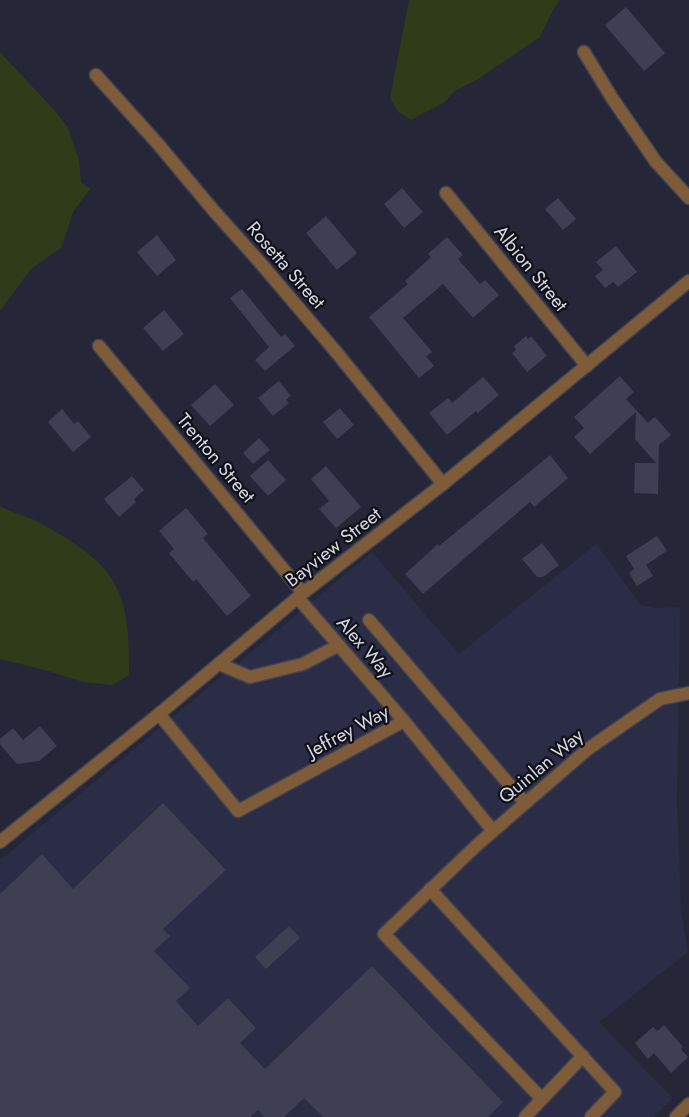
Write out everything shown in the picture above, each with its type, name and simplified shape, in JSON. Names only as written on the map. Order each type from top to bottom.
[{"type":"street","points":[[584,52],[612,98],[656,162],[689,198]]},
{"type":"street","name":"Rosetta Street","points":[[96,75],[158,144],[331,346],[443,484]]},
{"type":"street","name":"Albion Street","points":[[446,193],[586,366]]},
{"type":"street","name":"Bayview Street","points":[[0,842],[159,714],[301,595],[443,484],[689,281]]},
{"type":"street","name":"Trenton Street","points":[[99,346],[301,595]]},
{"type":"street","name":"Alex Way","points":[[301,595],[339,645],[404,721]]},
{"type":"street","points":[[369,620],[525,803]]},
{"type":"street","points":[[218,664],[250,677],[303,664],[339,645]]},
{"type":"street","name":"Quinlan Way","points":[[542,1099],[384,934],[493,831],[588,749],[660,699],[689,694]]},
{"type":"street","name":"Jeffrey Way","points":[[159,714],[238,811],[404,721],[493,831]]},
{"type":"street","points":[[430,889],[615,1092],[591,1117]]},
{"type":"street","points":[[525,1117],[583,1056]]},
{"type":"street","points":[[676,1117],[689,1104]]},
{"type":"shaded area","points":[[596,544],[641,605],[654,608],[680,607],[677,802],[681,910],[688,952],[599,1022],[673,1098],[654,1117],[0,1117],[0,860],[372,552],[459,654]]},
{"type":"green space","points":[[409,0],[560,0],[540,37],[478,79],[455,91],[445,102],[411,120],[398,112],[390,98]]},
{"type":"green space","points":[[0,52],[56,112],[68,128],[79,160],[81,182],[90,189],[73,212],[62,247],[31,269],[0,311]]},
{"type":"green space","points":[[0,506],[37,521],[61,535],[90,555],[105,570],[117,589],[125,613],[129,675],[112,685],[83,682],[0,659]]},
{"type":"building","points":[[626,7],[665,53],[644,71],[605,25]]},
{"type":"building","points":[[402,188],[423,212],[404,228],[384,204]]},
{"type":"building","points":[[558,198],[576,219],[563,230],[545,209]]},
{"type":"building","points":[[326,216],[357,253],[337,270],[306,233]]},
{"type":"building","points":[[157,235],[176,260],[157,276],[137,252]]},
{"type":"building","points":[[447,237],[463,255],[458,259],[480,284],[485,280],[499,295],[473,318],[443,284],[403,318],[432,352],[426,356],[434,366],[419,378],[369,317],[408,284],[405,281],[431,257],[428,254]]},
{"type":"building","points":[[616,246],[637,272],[618,287],[613,282],[605,288],[595,276],[603,270],[596,262]]},
{"type":"building","points":[[242,289],[281,337],[285,334],[295,346],[265,371],[255,360],[269,347],[230,298]]},
{"type":"building","points":[[164,310],[184,334],[163,351],[143,328]]},
{"type":"building","points":[[526,336],[528,339],[531,336],[547,356],[527,372],[512,353],[516,350],[514,346]]},
{"type":"building","points":[[620,376],[634,392],[626,399],[648,423],[655,417],[671,435],[659,445],[658,494],[634,493],[635,463],[656,463],[635,439],[636,412],[590,454],[574,437],[584,428],[574,417]]},
{"type":"building","points":[[483,377],[499,395],[447,435],[429,413],[448,398],[452,403]]},
{"type":"building","points":[[279,381],[291,396],[286,400],[289,403],[273,416],[258,398]]},
{"type":"building","points":[[215,384],[234,405],[210,426],[191,405]]},
{"type":"building","points":[[340,408],[354,425],[337,439],[323,422]]},
{"type":"building","points":[[62,409],[74,424],[78,421],[91,437],[73,452],[48,422]]},
{"type":"building","points":[[259,438],[270,450],[253,464],[243,453]]},
{"type":"building","points":[[550,455],[568,478],[534,507],[530,502],[423,594],[405,574],[438,544],[439,546]]},
{"type":"building","points":[[268,460],[286,480],[268,496],[250,476]]},
{"type":"building","points":[[326,466],[361,507],[336,528],[319,509],[329,501],[311,479]]},
{"type":"building","points":[[132,476],[144,490],[134,499],[136,502],[119,517],[104,499]]},
{"type":"building","points":[[186,508],[208,534],[203,538],[251,596],[227,616],[196,579],[193,582],[169,553],[174,549],[159,531]]},
{"type":"building","points":[[657,536],[667,551],[646,565],[653,576],[637,586],[629,573],[634,569],[626,556]]},
{"type":"building","points":[[542,543],[559,565],[543,577],[537,577],[522,559]]},
{"type":"building","points":[[40,726],[57,746],[39,761],[17,764],[0,744],[0,739],[13,728],[23,740]]},
{"type":"building","points":[[163,803],[226,870],[163,929],[170,936],[154,951],[190,988],[176,1001],[198,1026],[228,998],[256,1028],[240,1043],[265,1069],[372,966],[503,1102],[488,1117],[323,1117],[304,1098],[284,1117],[264,1117],[258,1110],[250,1117],[0,1117],[0,894],[42,854],[73,889]]},
{"type":"building","points":[[289,926],[300,938],[266,969],[255,957]]},
{"type":"building","points":[[664,1025],[683,1047],[681,1049],[688,1057],[671,1073],[654,1053],[648,1059],[635,1043],[653,1027],[657,1031]]}]
